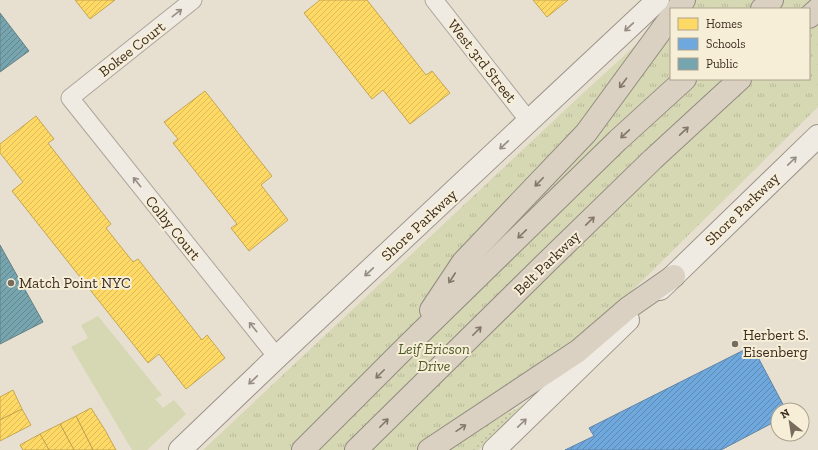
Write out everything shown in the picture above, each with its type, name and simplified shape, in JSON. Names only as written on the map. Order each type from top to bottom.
[{"type":"highway","points":[[678,8],[684,0]]},
{"type":"highway","points":[[763,8],[772,0]]},
{"type":"highway","points":[[810,16],[818,9]]},
{"type":"highway","points":[[407,346],[463,262],[586,132],[670,18]]},
{"type":"highway","points":[[303,450],[618,140],[683,80]]},
{"type":"highway","name":"Belt Parkway","points":[[356,450],[648,165],[739,80]]},
{"type":"highway","points":[[429,450],[578,351],[628,308],[674,276]]},
{"type":"main road","name":"Shore Parkway","points":[[180,450],[277,357],[658,0]]},
{"type":"main road","name":"Shore Parkway","points":[[494,450],[818,136]]},
{"type":"street","name":"Bokee Court","points":[[70,98],[193,0]]},
{"type":"street","name":"West 3rd Street","points":[[434,0],[529,122]]},
{"type":"street","name":"Colby Court","points":[[70,98],[277,357]]},
{"type":"green space","name":"Leif Ericson Drive","points":[[685,0],[818,0],[818,107],[471,450],[203,450],[582,94],[670,14],[670,80],[810,80],[810,8],[676,8]]},
{"type":"green space","points":[[98,316],[162,395],[155,399],[163,408],[174,400],[186,414],[147,450],[132,450],[71,347],[88,338],[81,325]]},
{"type":"green space","points":[[537,396],[479,450],[447,450]]},
{"type":"building: Homes","points":[[75,0],[115,0],[90,19]]},
{"type":"building: Homes","points":[[320,0],[367,0],[426,75],[432,71],[450,93],[410,124],[383,90],[372,99],[304,13]]},
{"type":"building: Homes","points":[[533,0],[568,0],[547,17]]},
{"type":"building: Homes","points":[[205,91],[272,176],[261,185],[288,220],[249,251],[231,228],[237,224],[173,143],[178,139],[164,122]]},
{"type":"building: Homes","points":[[36,116],[54,139],[48,143],[111,224],[106,228],[133,262],[138,259],[202,340],[207,335],[225,358],[186,389],[159,354],[148,363],[12,191],[23,182],[0,153],[0,144]]},
{"type":"building: Homes","points":[[13,390],[22,409],[0,420],[0,397]]},
{"type":"building: Homes","points":[[91,408],[116,450],[93,450],[76,416]]},
{"type":"building: Homes","points":[[22,409],[31,425],[0,441],[0,420]]},
{"type":"building: Homes","points":[[76,416],[93,450],[74,450],[60,424]]},
{"type":"building: Homes","points":[[60,424],[74,450],[49,450],[40,434]]},
{"type":"building: Homes","points":[[40,434],[49,450],[23,450],[20,445]]},
{"type":"building: Schools","points":[[752,346],[782,402],[770,402],[770,424],[721,450],[565,450],[594,436],[589,428]]},
{"type":"building: Public","points":[[0,13],[29,51],[0,72]]},
{"type":"building: Public","name":"Match Point NYC","points":[[0,245],[43,322],[0,344]]},
{"type":"place","name":"Match Point NYC","points":[[11,283]]},
{"type":"place","name":"Herbert S. Eisenberg","points":[[735,344]]}]
